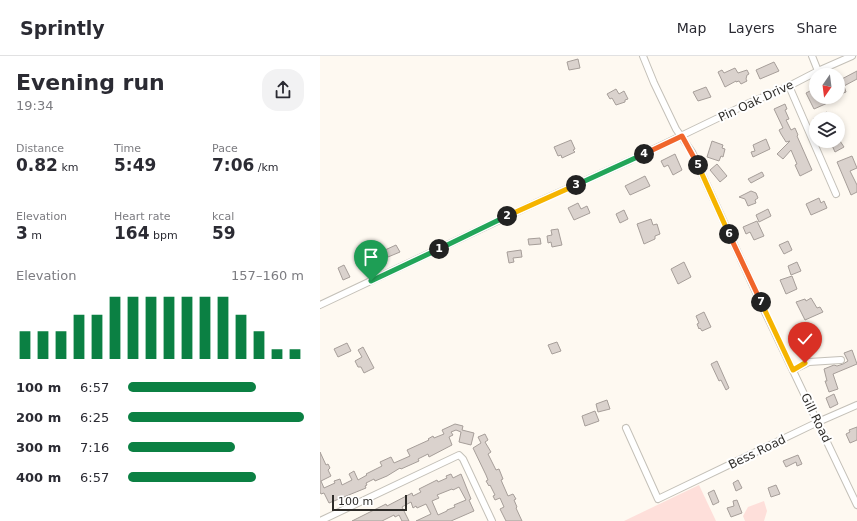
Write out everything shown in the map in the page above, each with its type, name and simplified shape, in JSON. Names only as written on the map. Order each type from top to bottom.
[{"type":"street","name":"Gill Road","points":[[643,56],[654,84],[676,129],[692,152],[857,505]]},
{"type":"street","points":[[812,56],[817,68]]},
{"type":"street","name":"Pin Oak Drive","points":[[825,68],[852,56]]},
{"type":"street","name":"Pin Oak Drive","points":[[320,305],[809,76]]},
{"type":"street","points":[[789,86],[836,194]]},
{"type":"street","points":[[793,370],[809,362],[841,360]]},
{"type":"street","name":"Bess Road","points":[[626,428],[658,499],[818,422],[857,405]]},
{"type":"street","points":[[320,513],[321,520],[459,455],[463,460],[490,520]]},
{"type":"shaded area","points":[[699,485],[716,521],[624,521]]},
{"type":"shaded area","points":[[764,501],[767,511],[764,521],[745,521],[743,516],[748,507]]},
{"type":"building","points":[[578,59],[580,68],[569,70],[567,62]]},
{"type":"building","points":[[774,62],[779,71],[760,79],[756,70]]},
{"type":"building","points":[[735,68],[738,73],[747,70],[749,74],[747,75],[747,81],[741,84],[739,81],[736,81],[725,87],[718,72],[722,70],[724,73]]},
{"type":"building","points":[[857,71],[857,79],[845,85],[845,77]]},
{"type":"building","points":[[706,87],[711,97],[698,101],[693,92]]},
{"type":"building","points":[[616,89],[619,94],[624,91],[628,99],[625,100],[625,102],[616,105],[612,98],[610,99],[607,94]]},
{"type":"building","points":[[809,92],[809,99],[806,93]]},
{"type":"building","points":[[785,104],[787,109],[785,110],[789,119],[786,120],[791,130],[795,128],[812,170],[800,176],[791,150],[783,159],[777,154],[790,141],[786,142],[779,130],[783,128],[774,109]]},
{"type":"building","points":[[812,104],[825,104],[814,109]]},
{"type":"building","points":[[766,139],[770,149],[753,157],[751,152],[755,151],[753,145]]},
{"type":"building","points":[[571,140],[575,149],[573,150],[575,152],[562,158],[561,155],[558,156],[554,147]]},
{"type":"building","points":[[712,141],[723,145],[722,148],[725,149],[723,157],[721,156],[719,161],[707,157]]},
{"type":"building","points":[[833,148],[842,148],[835,152]]},
{"type":"building","points":[[675,154],[682,170],[673,175],[668,165],[664,167],[661,161]]},
{"type":"building","points":[[852,156],[857,168],[850,171],[857,185],[857,192],[851,195],[837,162]]},
{"type":"building","points":[[717,164],[727,176],[720,182],[710,170]]},
{"type":"building","points":[[762,172],[764,176],[751,183],[748,179]]},
{"type":"building","points":[[645,176],[650,186],[630,195],[625,186]]},
{"type":"building","points":[[751,191],[756,193],[758,198],[755,200],[756,203],[748,206],[745,199],[739,197]]},
{"type":"building","points":[[819,198],[821,203],[824,201],[827,208],[811,215],[806,204]]},
{"type":"building","points":[[578,203],[581,209],[587,206],[590,213],[574,220],[568,208]]},
{"type":"building","points":[[768,209],[771,216],[759,222],[756,215]]},
{"type":"building","points":[[624,210],[628,219],[620,223],[616,214]]},
{"type":"building","points":[[651,219],[653,225],[657,224],[660,234],[655,236],[655,239],[644,244],[637,224]]},
{"type":"building","points":[[757,221],[764,236],[754,240],[750,232],[746,234],[743,227]]},
{"type":"building","points":[[558,229],[562,245],[552,247],[551,242],[548,243],[547,236],[552,235],[551,230]]},
{"type":"building","points":[[540,238],[541,244],[529,245],[528,239]]},
{"type":"building","points":[[788,241],[792,250],[784,254],[779,245]]},
{"type":"building","points":[[396,245],[400,252],[388,257],[385,250]]},
{"type":"building","points":[[521,250],[522,257],[513,258],[514,262],[509,263],[507,252]]},
{"type":"building","points":[[684,262],[691,277],[678,284],[671,269]]},
{"type":"building","points":[[797,262],[801,271],[791,275],[788,266]]},
{"type":"building","points":[[344,265],[350,277],[343,280],[338,268]]},
{"type":"building","points":[[792,276],[797,289],[786,294],[780,280]]},
{"type":"building","points":[[811,298],[817,308],[820,307],[823,312],[805,320],[796,302],[805,299],[806,301]]},
{"type":"building","points":[[704,312],[711,327],[702,331],[700,328],[699,329],[697,324],[699,323],[696,316]]},
{"type":"building","points":[[557,342],[561,351],[552,354],[548,345]]},
{"type":"building","points":[[347,343],[351,351],[338,357],[334,349]]},
{"type":"building","points":[[363,347],[374,368],[364,373],[355,361],[362,357],[358,350]]},
{"type":"building","points":[[852,350],[857,364],[833,374],[838,389],[829,392],[825,381],[827,381],[824,369],[834,365],[837,366],[843,364],[848,361],[844,353]]},
{"type":"building","points":[[717,361],[729,388],[726,390],[721,380],[719,381],[711,364]]},
{"type":"building","points":[[834,394],[838,404],[830,408],[826,398]]},
{"type":"building","points":[[607,400],[610,409],[598,412],[596,404]]},
{"type":"building","points":[[595,411],[599,421],[585,426],[582,416]]},
{"type":"building","points":[[455,424],[463,426],[462,430],[474,433],[471,445],[459,442],[461,432],[456,430],[451,432],[453,435],[449,437],[452,445],[429,457],[428,454],[418,459],[419,461],[401,469],[400,468],[387,476],[375,481],[374,479],[366,483],[366,488],[329,503],[324,493],[321,494],[320,452],[326,465],[328,464],[330,468],[328,470],[331,476],[321,481],[324,488],[340,479],[342,485],[352,480],[349,474],[354,471],[358,480],[382,466],[380,462],[391,457],[394,463],[410,456],[407,450],[429,440],[428,439],[433,436],[434,438],[444,434],[442,430]]},
{"type":"building","points":[[857,427],[857,440],[850,443],[846,434],[850,432],[849,430]]},
{"type":"building","points":[[485,434],[488,440],[485,442],[491,452],[488,454],[496,470],[499,469],[503,479],[501,480],[508,496],[513,494],[516,499],[514,500],[517,507],[516,508],[522,521],[506,521],[500,509],[504,507],[500,498],[495,500],[493,496],[495,495],[490,485],[489,486],[486,481],[488,480],[473,448],[481,443],[478,437]]},
{"type":"building","points":[[798,455],[802,464],[797,466],[796,462],[786,467],[783,461]]},
{"type":"building","points":[[451,474],[453,478],[461,474],[474,511],[451,521],[416,521],[431,514],[426,504],[413,508],[411,502],[402,507],[409,521],[402,521],[399,515],[395,517],[394,515],[382,521],[352,521],[386,504],[387,506],[412,493],[413,496],[421,492],[419,489],[437,480],[438,482],[447,478],[446,476]],"holes":[[[459,487],[466,500],[454,505],[455,507],[438,515],[432,501],[439,498],[437,495]]]},
{"type":"building","points":[[738,480],[742,488],[736,491],[733,483]]},
{"type":"building","points":[[776,485],[780,494],[771,497],[768,488]]},
{"type":"building","points":[[714,490],[719,502],[713,505],[708,493]]},
{"type":"building","points":[[737,500],[742,513],[731,517],[727,508],[734,506],[733,501]]},
{"type":"route","points":[[371,281],[682,136],[692,152],[793,370],[805,363]]}]
